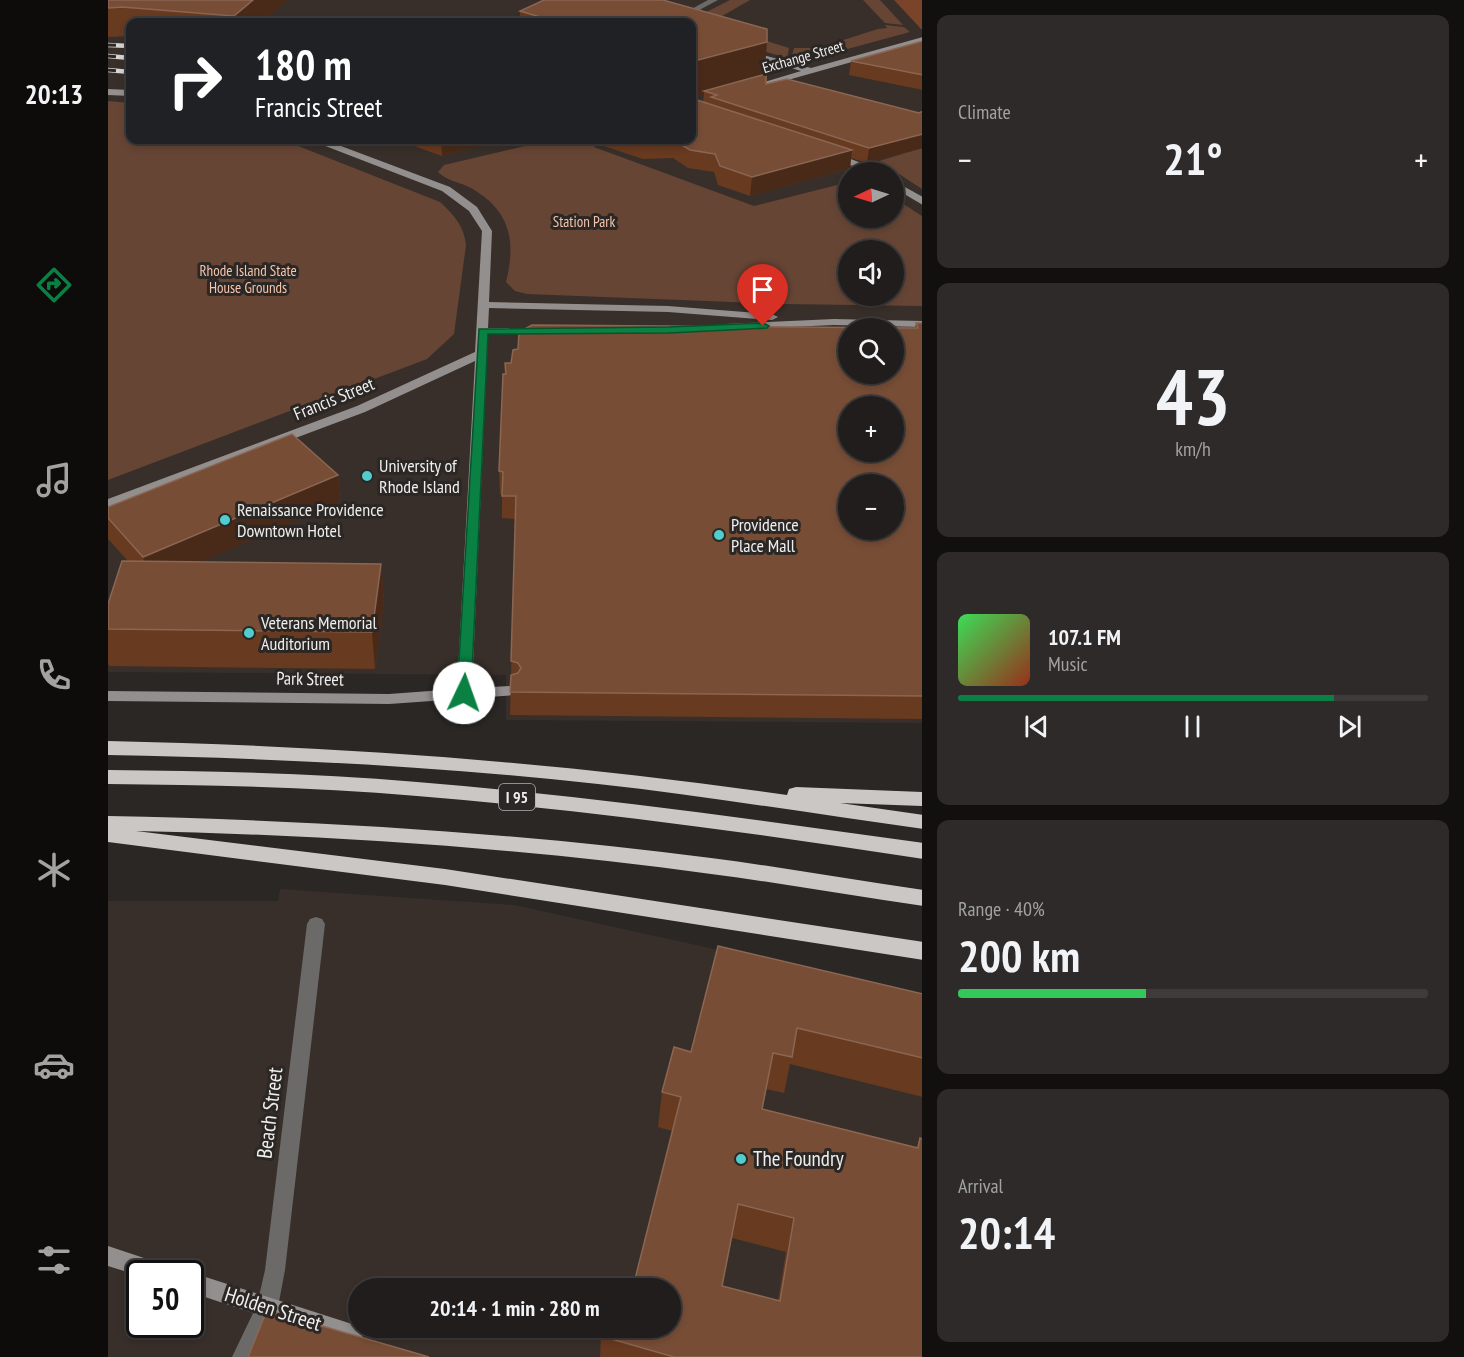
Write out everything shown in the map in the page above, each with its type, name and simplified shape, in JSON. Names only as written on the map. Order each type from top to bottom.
[{"type":"highway","points":[[108,748],[259,751],[405,759],[580,775],[922,822]]},
{"type":"highway","name":"I 95","points":[[108,777],[309,780],[471,792],[672,815],[922,851]]},
{"type":"highway","points":[[698,790],[922,798]]},
{"type":"highway","points":[[108,823],[264,826],[405,836],[710,866],[922,898]]},
{"type":"highway","points":[[108,835],[444,877],[922,951]]},
{"type":"main road","name":"Exchange Street","points":[[733,92],[922,39]]},
{"type":"main road","points":[[734,48],[812,71]]},
{"type":"main road","points":[[108,92],[126,93]]},
{"type":"main road","points":[[329,144],[437,185],[461,198],[482,220],[488,233],[464,693]]},
{"type":"main road","points":[[818,151],[848,162]]},
{"type":"main road","points":[[904,190],[922,202]]},
{"type":"main road","points":[[484,305],[668,309],[834,322],[922,324]]},
{"type":"main road","points":[[716,328],[834,322]]},
{"type":"main road","points":[[483,331],[554,331]]},
{"type":"main road","name":"Francis Street","points":[[108,504],[361,409],[481,354]]},
{"type":"main road","name":"Park Street","points":[[108,696],[372,699],[511,691]]},
{"type":"main road","points":[[108,1256],[126,1262]]},
{"type":"main road","name":"Holden Street","points":[[204,1287],[369,1340]]},
{"type":"street","points":[[680,18],[714,0]]},
{"type":"street","name":"Beach Street","points":[[243,1357],[267,1307],[275,1270],[316,924]]},
{"type":"shaded area","points":[[108,0],[922,0],[922,723],[506,720],[506,675],[108,672]]},
{"type":"shaded area","points":[[894,0],[922,0],[922,30]]},
{"type":"shaded area","points":[[280,889],[514,905],[710,948],[922,1002],[922,1357],[108,1357],[108,901],[278,901]]},
{"type":"green space","points":[[730,0],[750,0],[710,23],[789,48],[787,58],[696,31],[695,18]]},
{"type":"green space","points":[[863,0],[880,0],[903,25],[885,23]]},
{"type":"green space","points":[[885,25],[904,27],[910,32],[807,60],[791,59],[794,48],[818,48],[887,28]]},
{"type":"green space","name":"Rhode Island State House Grounds","points":[[108,101],[126,103],[126,144],[293,144],[440,202],[458,221],[466,245],[454,334],[427,359],[108,480]]},
{"type":"green space","name":"Station Park","points":[[534,144],[596,144],[594,147],[754,206],[838,185],[838,228],[904,228],[904,204],[922,216],[922,306],[904,306],[904,240],[838,240],[838,305],[527,294],[515,291],[506,282],[510,240],[502,217],[484,197],[471,188],[438,172],[444,165]]},
{"type":"green space","points":[[922,148],[922,189],[904,177],[904,162],[879,161]]},
{"type":"building","points":[[108,0],[253,0],[234,16],[122,7],[108,8]]},
{"type":"building","points":[[544,0],[663,0],[767,29],[767,42],[696,60],[696,18],[544,18],[520,11]]},
{"type":"building","points":[[922,41],[922,75],[851,61]]},
{"type":"building","points":[[766,74],[766,84],[787,79],[919,113],[922,112],[922,134],[869,148],[711,97],[717,95],[704,91]]},
{"type":"building","points":[[696,100],[852,150],[752,177],[720,166],[715,154],[690,150],[680,144],[696,144]]},
{"type":"building","name":"Providence Place Mall","points":[[916,323],[922,323],[922,696],[510,692],[511,675],[518,673],[521,668],[518,663],[511,661],[516,496],[502,496],[503,472],[499,471],[503,374],[506,374],[505,363],[511,363],[513,350],[518,349],[519,332],[532,325],[838,327],[838,384],[904,384],[904,328],[918,328]]},
{"type":"building","points":[[292,434],[338,475],[143,557],[108,518],[108,507]]},
{"type":"building","points":[[122,561],[381,564],[372,632],[108,629],[108,604]]},
{"type":"building","name":"The Foundry","points":[[718,946],[922,994],[922,1058],[797,1028],[792,1057],[773,1053],[762,1109],[918,1148],[920,1138],[922,1139],[922,1357],[674,1357],[608,1338],[681,1338],[681,1278],[635,1278],[681,1097],[662,1092],[674,1047],[691,1052]],"holes":[[[738,1204],[794,1218],[780,1301],[722,1286]]]},
{"type":"building","points":[[267,1310],[348,1334],[348,1338],[364,1338],[429,1357],[248,1357]]},
{"type":"railway","points":[[108,45],[126,46]]},
{"type":"railway","points":[[108,56],[126,58]]},
{"type":"railway","points":[[108,70],[126,72]]},
{"type":"place","name":"University of Rhode Island","points":[[367,476]]},
{"type":"place","name":"Renaissance Providence Downtown Hotel","points":[[225,520]]},
{"type":"place","name":"Providence Place Mall","points":[[719,535]]},
{"type":"place","name":"Veterans Memorial Auditorium","points":[[249,633]]},
{"type":"place","name":"The Foundry","points":[[741,1159]]},
{"type":"route","points":[[464,693],[483,331],[669,330],[763,326]]}]
